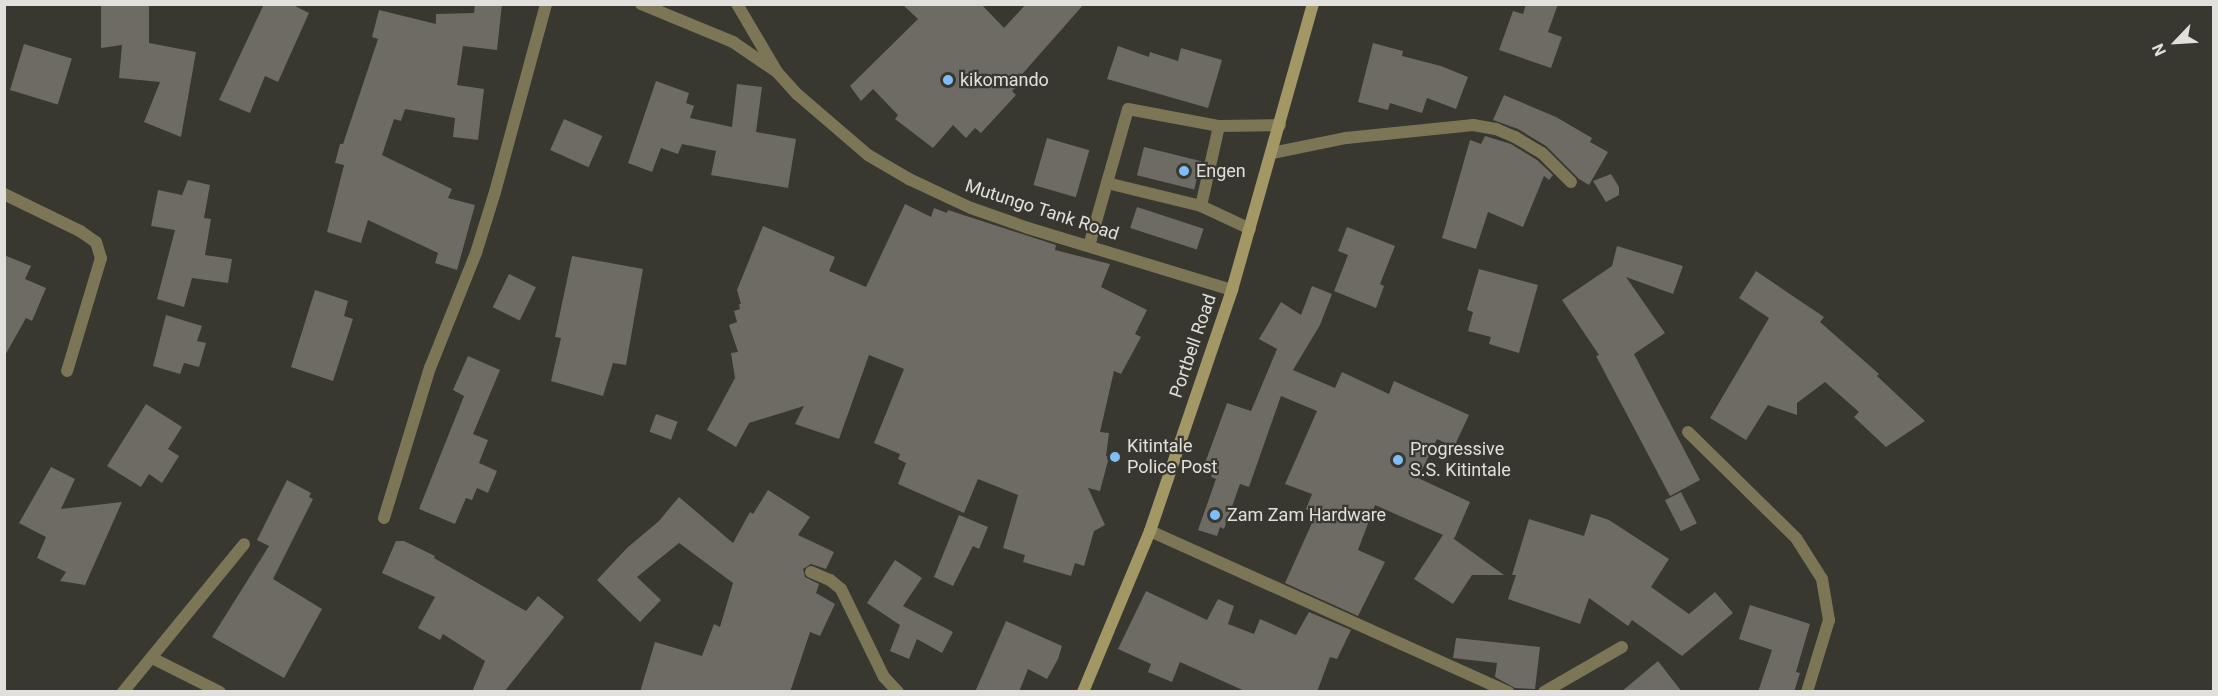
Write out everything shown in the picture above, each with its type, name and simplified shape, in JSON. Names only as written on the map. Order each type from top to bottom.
[{"type":"main road","name":"Portbell Road","points":[[1083,692],[1150,531],[1232,290],[1313,4]]},
{"type":"street","points":[[384,518],[430,368],[476,253],[546,4]]},
{"type":"street","points":[[641,4],[733,42],[777,72]]},
{"type":"street","name":"Mutungo Tank Road","points":[[737,4],[777,72],[797,94],[868,155],[909,179],[971,208],[1232,290]]},
{"type":"street","points":[[1089,246],[1128,109],[1219,126],[1280,125]]},
{"type":"street","points":[[1272,153],[1346,138],[1473,125],[1496,129],[1524,142],[1542,153],[1570,182]]},
{"type":"street","points":[[1201,206],[1219,126]]},
{"type":"street","points":[[1107,183],[1201,206],[1250,229]]},
{"type":"street","points":[[4,194],[80,231],[96,242],[101,258],[67,370]]},
{"type":"street","points":[[1688,432],[1796,538],[1822,579],[1829,620],[1807,692]]},
{"type":"street","points":[[1150,531],[1508,692]]},
{"type":"street","points":[[123,692],[244,544]]},
{"type":"street","points":[[812,572],[830,580],[841,589],[884,678],[898,692]]},
{"type":"street","points":[[1544,692],[1622,647]]},
{"type":"street","points":[[152,658],[220,692]]},
{"type":"building","points":[[101,4],[149,4],[149,43],[196,52],[181,137],[144,122],[160,82],[119,78],[122,45],[101,48]]},
{"type":"building","points":[[264,4],[291,4],[309,13],[278,82],[265,76],[250,113],[219,100]]},
{"type":"building","points":[[475,4],[502,4],[497,50],[463,46],[457,85],[484,89],[478,140],[453,137],[455,118],[405,109],[401,121],[394,119],[382,155],[452,189],[448,198],[475,205],[457,270],[435,263],[438,253],[368,220],[361,243],[327,232],[344,165],[335,163],[378,39],[372,37],[379,10],[436,24],[436,14],[474,13]]},
{"type":"building","points":[[902,4],[981,4],[1004,28],[1026,4],[1084,4],[1017,80],[1020,83],[1012,91],[1016,95],[981,133],[975,128],[966,138],[953,125],[933,148],[895,119],[898,115],[873,89],[861,101],[850,86],[918,19]]},
{"type":"building","points":[[1526,4],[1558,4],[1548,32],[1562,37],[1551,68],[1499,50],[1513,11],[1523,14]]},
{"type":"building","points":[[1373,43],[1403,51],[1402,56],[1441,66],[1468,77],[1456,109],[1427,98],[1422,113],[1390,103],[1388,110],[1358,102]]},
{"type":"building","points":[[24,44],[72,59],[58,105],[10,90]]},
{"type":"building","points":[[1118,46],[1149,57],[1150,52],[1178,61],[1181,48],[1222,60],[1208,108],[1107,79]]},
{"type":"building","points":[[656,81],[689,93],[686,103],[694,106],[690,118],[732,127],[737,84],[762,87],[756,132],[796,139],[788,188],[711,175],[716,151],[682,144],[678,154],[661,148],[652,172],[628,163]]},
{"type":"building","points":[[1504,95],[1556,117],[1592,138],[1590,142],[1608,152],[1589,185],[1579,179],[1546,146],[1518,129],[1493,120]]},
{"type":"building","points":[[564,119],[602,136],[589,167],[550,150]]},
{"type":"building","points":[[1485,136],[1511,144],[1537,160],[1553,175],[1549,180],[1544,176],[1523,227],[1488,212],[1476,249],[1442,238],[1470,140],[1481,144]]},
{"type":"building","points":[[1047,138],[1089,150],[1076,197],[1033,185]]},
{"type":"building","points":[[1144,147],[1201,161],[1194,189],[1137,175]]},
{"type":"building","points":[[1611,174],[1619,187],[1619,195],[1606,202],[1593,181]]},
{"type":"building","points":[[188,180],[210,185],[204,218],[211,219],[205,255],[232,259],[228,283],[192,278],[184,307],[157,299],[175,230],[151,226],[158,190],[182,195]]},
{"type":"building","points":[[905,204],[931,217],[934,208],[947,213],[948,210],[1056,245],[1055,250],[1110,264],[1101,287],[1147,310],[1135,334],[1141,337],[1121,374],[1114,371],[1100,432],[1109,433],[1106,456],[1109,457],[1100,491],[1088,488],[1105,525],[1094,531],[1084,566],[1075,563],[1071,576],[1023,562],[1025,555],[1003,548],[1018,495],[978,479],[964,513],[898,484],[906,463],[898,459],[900,454],[874,443],[904,369],[869,355],[839,439],[795,424],[804,406],[749,423],[736,447],[707,430],[735,378],[731,353],[738,352],[729,325],[737,322],[734,311],[740,309],[739,304],[741,304],[737,290],[763,226],[835,257],[829,271],[866,287]]},
{"type":"building","points":[[1137,207],[1204,229],[1197,250],[1130,228]]},
{"type":"building","points":[[1347,227],[1395,246],[1380,284],[1384,286],[1376,308],[1334,291],[1348,255],[1338,251]]},
{"type":"building","points":[[1617,246],[1683,266],[1673,294],[1626,277],[1665,333],[1634,354],[1700,480],[1670,496],[1596,356],[1599,355],[1562,300],[1612,266]]},
{"type":"building","points":[[4,255],[31,266],[25,279],[46,288],[32,321],[26,318],[4,357]]},
{"type":"building","points":[[572,256],[643,269],[626,365],[613,363],[603,396],[551,381],[561,338],[555,337]]},
{"type":"building","points":[[1479,269],[1538,285],[1519,353],[1489,344],[1491,337],[1468,331],[1473,312],[1467,310]]},
{"type":"building","points":[[1756,271],[1824,317],[1820,322],[1879,374],[1877,376],[1925,421],[1886,447],[1854,417],[1859,412],[1825,382],[1797,403],[1797,415],[1768,405],[1746,440],[1710,418],[1769,318],[1739,298]]},
{"type":"building","points":[[509,274],[536,287],[520,320],[493,307]]},
{"type":"building","points":[[1312,286],[1332,294],[1320,325],[1293,370],[1335,388],[1342,372],[1389,394],[1394,381],[1469,415],[1454,447],[1437,439],[1418,478],[1470,502],[1454,539],[1504,575],[1472,575],[1453,604],[1414,579],[1443,535],[1375,505],[1358,550],[1385,562],[1358,616],[1285,583],[1316,514],[1306,509],[1312,494],[1285,484],[1317,411],[1281,396],[1249,487],[1240,484],[1224,529],[1220,527],[1217,536],[1198,530],[1216,479],[1211,477],[1215,467],[1205,463],[1227,403],[1251,411],[1277,349],[1259,339],[1281,302],[1301,315]]},
{"type":"building","points":[[315,290],[348,301],[344,316],[353,319],[333,381],[291,367]]},
{"type":"building","points":[[166,315],[202,326],[197,341],[206,343],[199,367],[184,363],[180,374],[153,366]]},
{"type":"building","points":[[468,356],[500,370],[473,434],[488,440],[479,463],[497,471],[488,493],[477,488],[472,500],[466,498],[455,524],[419,509],[464,396],[453,390]]},
{"type":"building","points":[[146,404],[182,427],[168,449],[179,456],[162,483],[149,474],[141,487],[107,466]]},
{"type":"building","points":[[656,414],[678,422],[671,440],[650,432]]},
{"type":"building","points":[[51,467],[75,479],[61,509],[122,502],[85,585],[60,581],[66,572],[37,558],[46,537],[19,523]]},
{"type":"building","points":[[287,480],[311,493],[309,497],[313,499],[273,579],[322,609],[284,678],[212,637],[269,546],[257,540]]},
{"type":"building","points":[[768,490],[810,517],[798,535],[834,552],[826,569],[811,564],[803,569],[805,577],[819,584],[816,593],[835,604],[820,636],[810,632],[790,692],[640,692],[655,642],[702,656],[714,624],[720,627],[733,583],[679,543],[637,577],[661,600],[640,622],[597,580],[627,548],[659,521],[679,497],[733,543],[750,512],[753,514]]},
{"type":"building","points":[[1681,492],[1697,523],[1681,531],[1665,500]]},
{"type":"building","points":[[1591,514],[1609,520],[1669,559],[1651,587],[1689,614],[1715,592],[1733,613],[1682,656],[1632,620],[1628,626],[1589,598],[1580,624],[1508,599],[1516,575],[1512,575],[1529,519],[1584,536]]},
{"type":"building","points":[[959,515],[988,527],[979,549],[973,546],[953,586],[934,577]]},
{"type":"building","points":[[396,541],[404,541],[435,556],[434,558],[526,611],[538,596],[564,617],[504,692],[472,692],[485,661],[443,634],[440,640],[418,628],[435,597],[382,573]]},
{"type":"building","points":[[895,560],[922,578],[903,606],[953,632],[942,653],[917,639],[909,659],[890,651],[900,625],[867,603]]},
{"type":"building","points":[[1146,591],[1207,620],[1218,599],[1234,606],[1228,624],[1254,634],[1260,619],[1296,635],[1309,612],[1351,630],[1337,659],[1330,657],[1317,692],[1247,692],[1180,662],[1172,682],[1148,672],[1151,664],[1118,649]]},
{"type":"building","points":[[1750,605],[1810,624],[1796,672],[1800,673],[1794,692],[1758,692],[1772,650],[1739,639]]},
{"type":"building","points":[[1006,621],[1062,646],[1058,659],[1047,679],[1028,669],[1019,692],[975,692]]},
{"type":"building","points":[[1456,638],[1540,647],[1535,689],[1515,688],[1495,677],[1497,663],[1453,658]]},
{"type":"building","points":[[1658,661],[1682,692],[1621,692]]},
{"type":"place","name":"kikomando","points":[[948,80]]},
{"type":"place","name":"Engen","points":[[1184,171]]},
{"type":"place","name":"Kitintale Police Post","points":[[1115,457]]},
{"type":"place","name":"Progressive S.S. Kitintale","points":[[1398,460]]},
{"type":"place","name":"Zam Zam Hardware","points":[[1215,515]]}]
